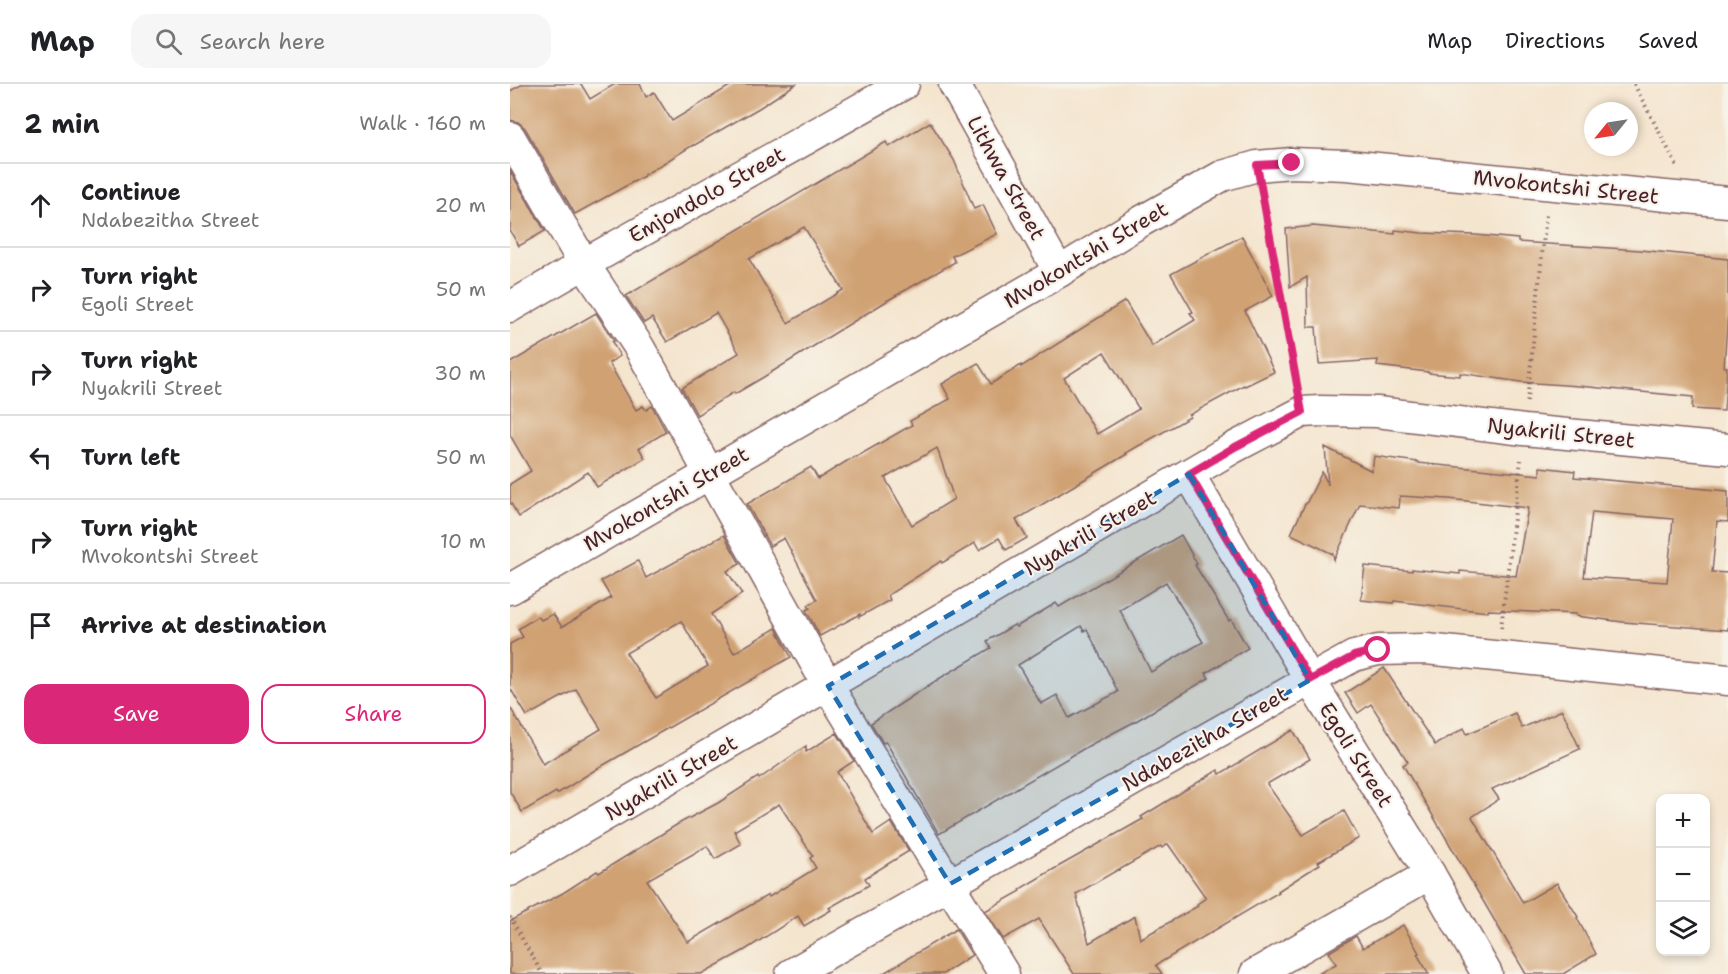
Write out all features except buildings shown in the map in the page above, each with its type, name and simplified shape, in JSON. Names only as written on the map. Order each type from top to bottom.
[{"type":"street","name":"Emjondolo Street","points":[[510,307],[904,84]]},
{"type":"street","name":"Lithwa Street","points":[[954,84],[1059,272]]},
{"type":"street","points":[[510,137],[584,264],[639,347],[828,686],[1004,974]]},
{"type":"street","name":"Mvokontshi Street","points":[[510,589],[1222,176],[1257,165],[1292,163],[1347,165],[1728,202]]},
{"type":"street","name":"Nyakrili Street","points":[[510,871],[1233,448],[1302,412],[1377,412],[1524,430],[1728,449]]},
{"type":"street","name":"Egoli Street","points":[[1189,474],[1310,680],[1430,874],[1487,974]]},
{"type":"street","name":"Ndabezitha Street","points":[[791,974],[1354,656],[1378,650],[1426,649],[1728,680]]},
{"type":"street","points":[[1256,974],[1430,874]]},
{"type":"path","points":[[1634,84],[1695,200]]},
{"type":"path","points":[[1257,165],[1302,412]]},
{"type":"path","points":[[1498,656],[1549,185]]},
{"type":"path","points":[[510,917],[542,974]]},
{"type":"highlighted area","points":[[1189,474],[1310,680],[950,884],[828,686]]},
{"type":"route","points":[[1292,163],[1257,165],[1302,412],[1189,474],[1310,680],[1354,656],[1378,650]]}]
